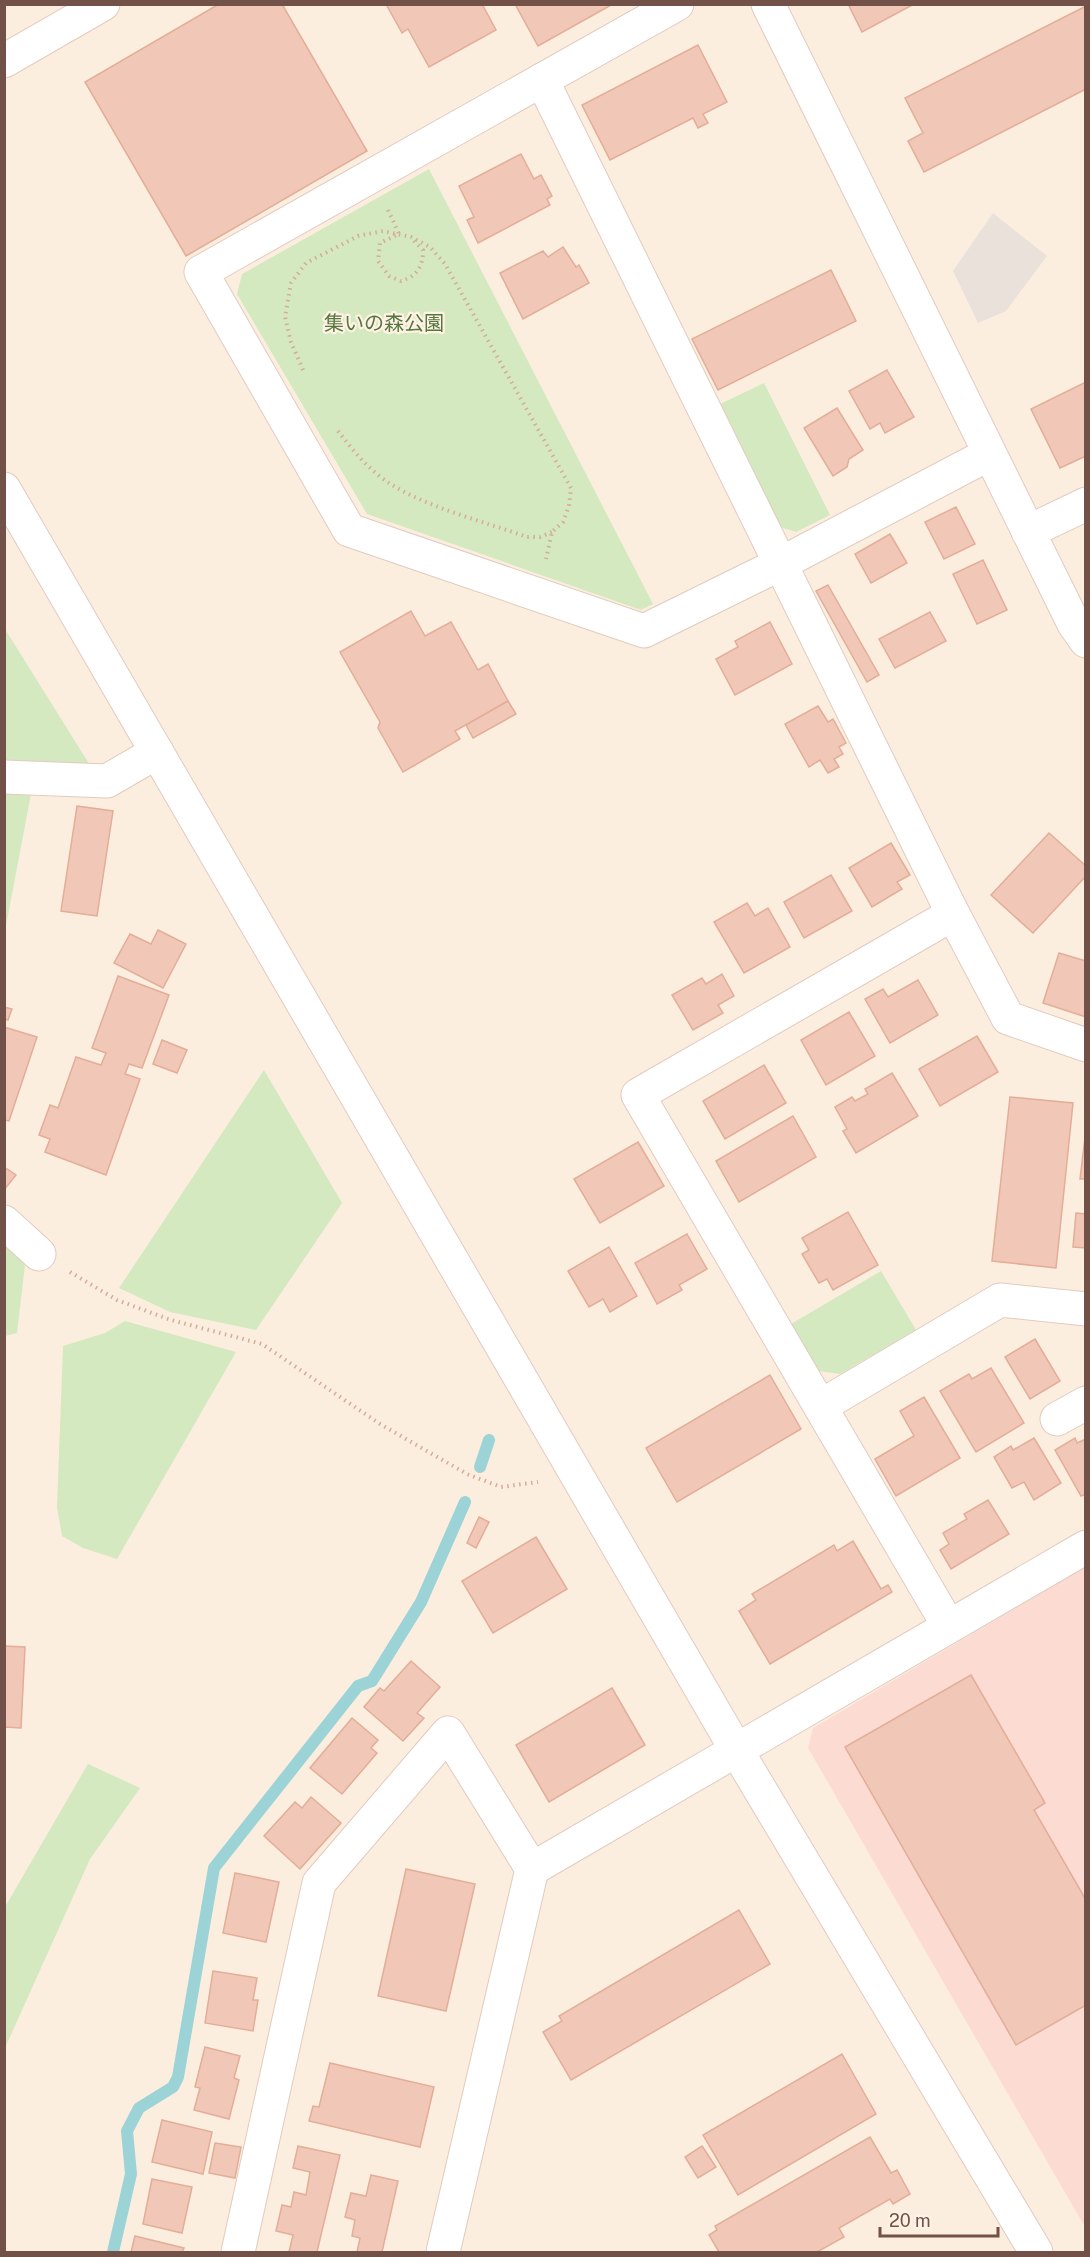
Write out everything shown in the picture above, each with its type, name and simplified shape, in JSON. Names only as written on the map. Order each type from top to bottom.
[{"type":"street","points":[[4,61],[103,4]]},
{"type":"street","points":[[677,4],[201,272],[349,530],[644,631],[780,564],[988,454]]},
{"type":"street","points":[[768,4],[988,454],[1074,624],[1086,641]]},
{"type":"street","points":[[542,80],[953,914],[1008,1018],[1086,1045]]},
{"type":"street","points":[[4,489],[737,1751],[1036,2253]]},
{"type":"street","points":[[1028,532],[1086,504]]},
{"type":"street","points":[[4,777],[107,781],[157,752]]},
{"type":"street","points":[[948,1625],[638,1095],[953,914]]},
{"type":"street","points":[[4,1222],[39,1254]]},
{"type":"street","points":[[821,1406],[1000,1300],[1086,1309]]},
{"type":"street","points":[[1057,1419],[1086,1403]]},
{"type":"street","points":[[532,1869],[737,1751],[948,1625],[1086,1547]]},
{"type":"street","points":[[238,2253],[319,1883],[448,1733],[532,1869],[443,2253]]},
{"type":"path","points":[[304,372],[291,342],[285,317],[291,283],[306,263],[358,236],[383,231],[411,237],[430,247],[445,264],[567,478],[571,488],[569,506],[563,522],[552,532],[540,537],[527,537],[412,496],[394,486],[362,461],[332,423]]},
{"type":"path","points":[[399,234],[380,243],[378,261],[389,276],[401,281],[413,277],[423,264],[423,250],[411,237]]},
{"type":"path","points":[[39,1254],[117,1300],[171,1320],[262,1344],[380,1424],[467,1474],[501,1487],[534,1484],[571,1466]]},
{"type":"shaded area","points":[[993,213],[1047,256],[1006,311],[978,323],[953,271]]},
{"type":"shaded area","points":[[1085,1567],[1085,2227],[808,1748],[813,1728]]},
{"type":"green space","name":"集いの森公園","points":[[429,169],[653,604],[641,610],[367,514],[237,294],[242,274]]},
{"type":"green space","points":[[764,383],[830,515],[796,532],[777,526],[716,406]]},
{"type":"green space","points":[[5,629],[93,770],[5,766]]},
{"type":"green space","points":[[5,792],[31,794],[5,931]]},
{"type":"green space","points":[[264,1070],[342,1203],[256,1330],[170,1312],[119,1288]]},
{"type":"green space","points":[[5,1246],[25,1265],[17,1333],[5,1336]]},
{"type":"green space","points":[[881,1271],[916,1330],[840,1374],[819,1371],[791,1324]]},
{"type":"green space","points":[[125,1321],[236,1352],[117,1559],[83,1548],[62,1536],[57,1507],[63,1346],[105,1333]]},
{"type":"green space","points":[[88,1764],[140,1788],[90,1859],[5,2048],[5,1907]]},
{"type":"building","points":[[219,4],[282,4],[367,151],[186,256],[85,82]]},
{"type":"building","points":[[386,4],[482,4],[496,30],[429,67],[408,29],[402,33]]},
{"type":"building","points":[[515,4],[613,4],[538,46]]},
{"type":"building","points":[[848,4],[914,4],[862,32]]},
{"type":"building","points":[[1086,6],[1086,89],[924,172],[908,141],[923,133],[905,98]]},
{"type":"building","points":[[698,45],[727,102],[703,114],[708,123],[698,128],[693,118],[610,160],[582,105]]},
{"type":"building","points":[[521,154],[534,179],[541,175],[552,196],[547,199],[550,205],[478,243],[467,220],[474,217],[459,186]]},
{"type":"building","points":[[563,247],[576,267],[579,265],[589,283],[523,319],[500,273],[543,251],[548,257]]},
{"type":"building","points":[[831,270],[856,321],[718,390],[692,339]]},
{"type":"building","points":[[887,370],[914,417],[885,433],[880,423],[870,429],[849,391]]},
{"type":"building","points":[[1086,382],[1086,456],[1060,468],[1031,409]]},
{"type":"building","points":[[837,408],[863,450],[849,459],[847,467],[833,476],[804,428]]},
{"type":"building","points":[[956,507],[975,544],[944,559],[925,522]]},
{"type":"building","points":[[890,534],[907,563],[871,583],[855,554]]},
{"type":"building","points":[[983,560],[1007,610],[977,624],[953,574]]},
{"type":"building","points":[[828,585],[879,675],[867,682],[816,591]]},
{"type":"building","points":[[411,611],[425,636],[451,622],[478,670],[488,664],[508,701],[455,731],[460,739],[403,772],[378,728],[380,722],[340,652]]},
{"type":"building","points":[[930,612],[946,641],[895,668],[879,639]]},
{"type":"building","points":[[770,622],[792,664],[735,695],[716,659],[738,647],[735,641]]},
{"type":"building","points":[[508,701],[516,714],[473,738],[466,725]]},
{"type":"building","points":[[818,706],[828,722],[833,719],[846,743],[839,747],[843,754],[834,759],[839,767],[828,773],[820,760],[809,767],[785,724]]},
{"type":"building","points":[[77,806],[113,811],[97,916],[61,911]]},
{"type":"building","points":[[1049,833],[1086,866],[1086,876],[1033,933],[991,895]]},
{"type":"building","points":[[891,843],[910,875],[897,882],[902,889],[872,907],[849,868]]},
{"type":"building","points":[[831,875],[852,911],[804,938],[784,902]]},
{"type":"building","points":[[747,903],[755,916],[768,908],[790,947],[744,973],[714,922]]},
{"type":"building","points":[[158,930],[186,944],[163,988],[114,963],[130,934],[151,944]]},
{"type":"building","points":[[1059,953],[1086,961],[1086,1017],[1043,1003]]},
{"type":"building","points":[[722,974],[734,996],[718,1005],[723,1013],[693,1030],[672,995],[702,978],[706,984]]},
{"type":"building","points":[[118,976],[169,995],[142,1068],[129,1064],[125,1074],[140,1079],[106,1175],[45,1152],[50,1139],[39,1135],[50,1105],[58,1108],[76,1057],[101,1065],[106,1053],[92,1048]]},
{"type":"building","points":[[918,980],[938,1015],[890,1043],[865,999],[883,989],[888,997]]},
{"type":"building","points":[[4,1007],[12,1009],[8,1020],[4,1019]]},
{"type":"building","points":[[849,1012],[875,1056],[826,1085],[801,1040]]},
{"type":"building","points":[[4,1027],[37,1037],[9,1121],[4,1120]]},
{"type":"building","points":[[977,1036],[998,1072],[940,1106],[919,1069]]},
{"type":"building","points":[[162,1040],[187,1050],[177,1073],[153,1064]]},
{"type":"building","points":[[764,1065],[786,1103],[725,1139],[703,1101]]},
{"type":"building","points":[[892,1073],[918,1116],[856,1153],[843,1131],[847,1129],[835,1107],[852,1097],[855,1101],[868,1094],[865,1089]]},
{"type":"building","points":[[1010,1097],[1073,1103],[1056,1268],[992,1261]]},
{"type":"building","points":[[793,1116],[816,1157],[739,1202],[716,1161]]},
{"type":"building","points":[[1086,1129],[1086,1179],[1080,1179]]},
{"type":"building","points":[[638,1142],[664,1186],[600,1223],[574,1179]]},
{"type":"building","points":[[4,1167],[16,1175],[4,1190]]},
{"type":"building","points":[[848,1212],[878,1265],[833,1290],[827,1279],[819,1283],[802,1254],[809,1250],[802,1238]]},
{"type":"building","points":[[1076,1213],[1086,1214],[1086,1248],[1073,1247]]},
{"type":"building","points":[[687,1234],[707,1269],[679,1285],[682,1290],[657,1304],[635,1263]]},
{"type":"building","points":[[609,1247],[637,1296],[610,1312],[603,1299],[589,1307],[568,1271]]},
{"type":"building","points":[[1035,1339],[1060,1381],[1030,1399],[1005,1357]]},
{"type":"building","points":[[991,1368],[1024,1423],[976,1452],[940,1391],[969,1374],[972,1379]]},
{"type":"building","points":[[770,1375],[801,1429],[677,1502],[646,1448]]},
{"type":"building","points":[[924,1397],[960,1458],[896,1496],[875,1459],[914,1436],[900,1411]]},
{"type":"building","points":[[1034,1438],[1061,1483],[1034,1500],[1024,1482],[1012,1488],[994,1457],[1011,1446],[1013,1450]]},
{"type":"building","points":[[1075,1438],[1077,1443],[1086,1439],[1086,1494],[1081,1496],[1055,1450]]},
{"type":"building","points":[[988,1500],[1009,1534],[951,1569],[940,1550],[949,1544],[943,1533],[967,1519],[964,1514]]},
{"type":"building","points":[[479,1517],[489,1522],[476,1548],[467,1543]]},
{"type":"building","points":[[536,1537],[567,1589],[493,1633],[462,1581]]},
{"type":"building","points":[[853,1541],[881,1589],[888,1585],[892,1592],[770,1664],[739,1611],[756,1600],[752,1594],[834,1545],[837,1551]]},
{"type":"building","points":[[4,1646],[25,1647],[21,1728],[4,1727]]},
{"type":"building","points":[[411,1661],[440,1687],[417,1713],[424,1718],[403,1741],[364,1707],[380,1688],[384,1691]]},
{"type":"building","points":[[971,1675],[1045,1803],[1034,1810],[1086,1900],[1086,2005],[1016,2045],[845,1747]]},
{"type":"building","points":[[612,1688],[645,1745],[549,1802],[516,1745]]},
{"type":"building","points":[[352,1718],[378,1740],[371,1748],[377,1753],[342,1794],[310,1768]]},
{"type":"building","points":[[311,1797],[341,1823],[300,1869],[264,1836],[295,1802],[302,1808]]},
{"type":"building","points":[[406,1869],[475,1884],[446,2011],[378,1996]]},
{"type":"building","points":[[235,1873],[279,1882],[266,1942],[223,1933]]},
{"type":"building","points":[[739,1910],[770,1964],[571,2080],[543,2032],[562,2021],[559,2016]]},
{"type":"building","points":[[213,1971],[257,1978],[253,2000],[258,2000],[253,2031],[205,2023]]},
{"type":"building","points":[[205,2047],[240,2056],[234,2078],[239,2080],[229,2119],[194,2110],[200,2088],[195,2087]]},
{"type":"building","points":[[842,2054],[876,2114],[738,2195],[703,2135]]},
{"type":"building","points":[[330,2063],[434,2087],[420,2147],[309,2121],[313,2106],[319,2107]]},
{"type":"building","points":[[162,2120],[212,2132],[203,2174],[152,2162]]},
{"type":"building","points":[[870,2137],[891,2173],[897,2170],[910,2194],[893,2204],[890,2199],[839,2228],[844,2237],[817,2252],[719,2252],[709,2235],[717,2230],[715,2226]]},
{"type":"building","points":[[215,2143],[241,2147],[235,2178],[209,2173]]},
{"type":"building","points":[[298,2146],[340,2155],[317,2252],[289,2252],[293,2235],[276,2231],[282,2205],[291,2207],[294,2192],[306,2195],[310,2172],[293,2168]]},
{"type":"building","points":[[702,2146],[716,2167],[698,2178],[685,2157]]},
{"type":"building","points":[[371,2175],[398,2181],[382,2252],[357,2252],[360,2238],[352,2236],[355,2220],[345,2217],[351,2193],[366,2196]]},
{"type":"building","points":[[152,2179],[192,2187],[182,2233],[143,2224]]},
{"type":"building","points":[[135,2236],[184,2248],[182,2252],[131,2252]]},
{"type":"waterway","points":[[480,1467],[489,1440]]},
{"type":"waterway","points":[[113,2252],[131,2174],[127,2131],[139,2108],[173,2087],[178,2077],[214,1868],[358,1686],[372,1681],[421,1602],[465,1502]]}]
